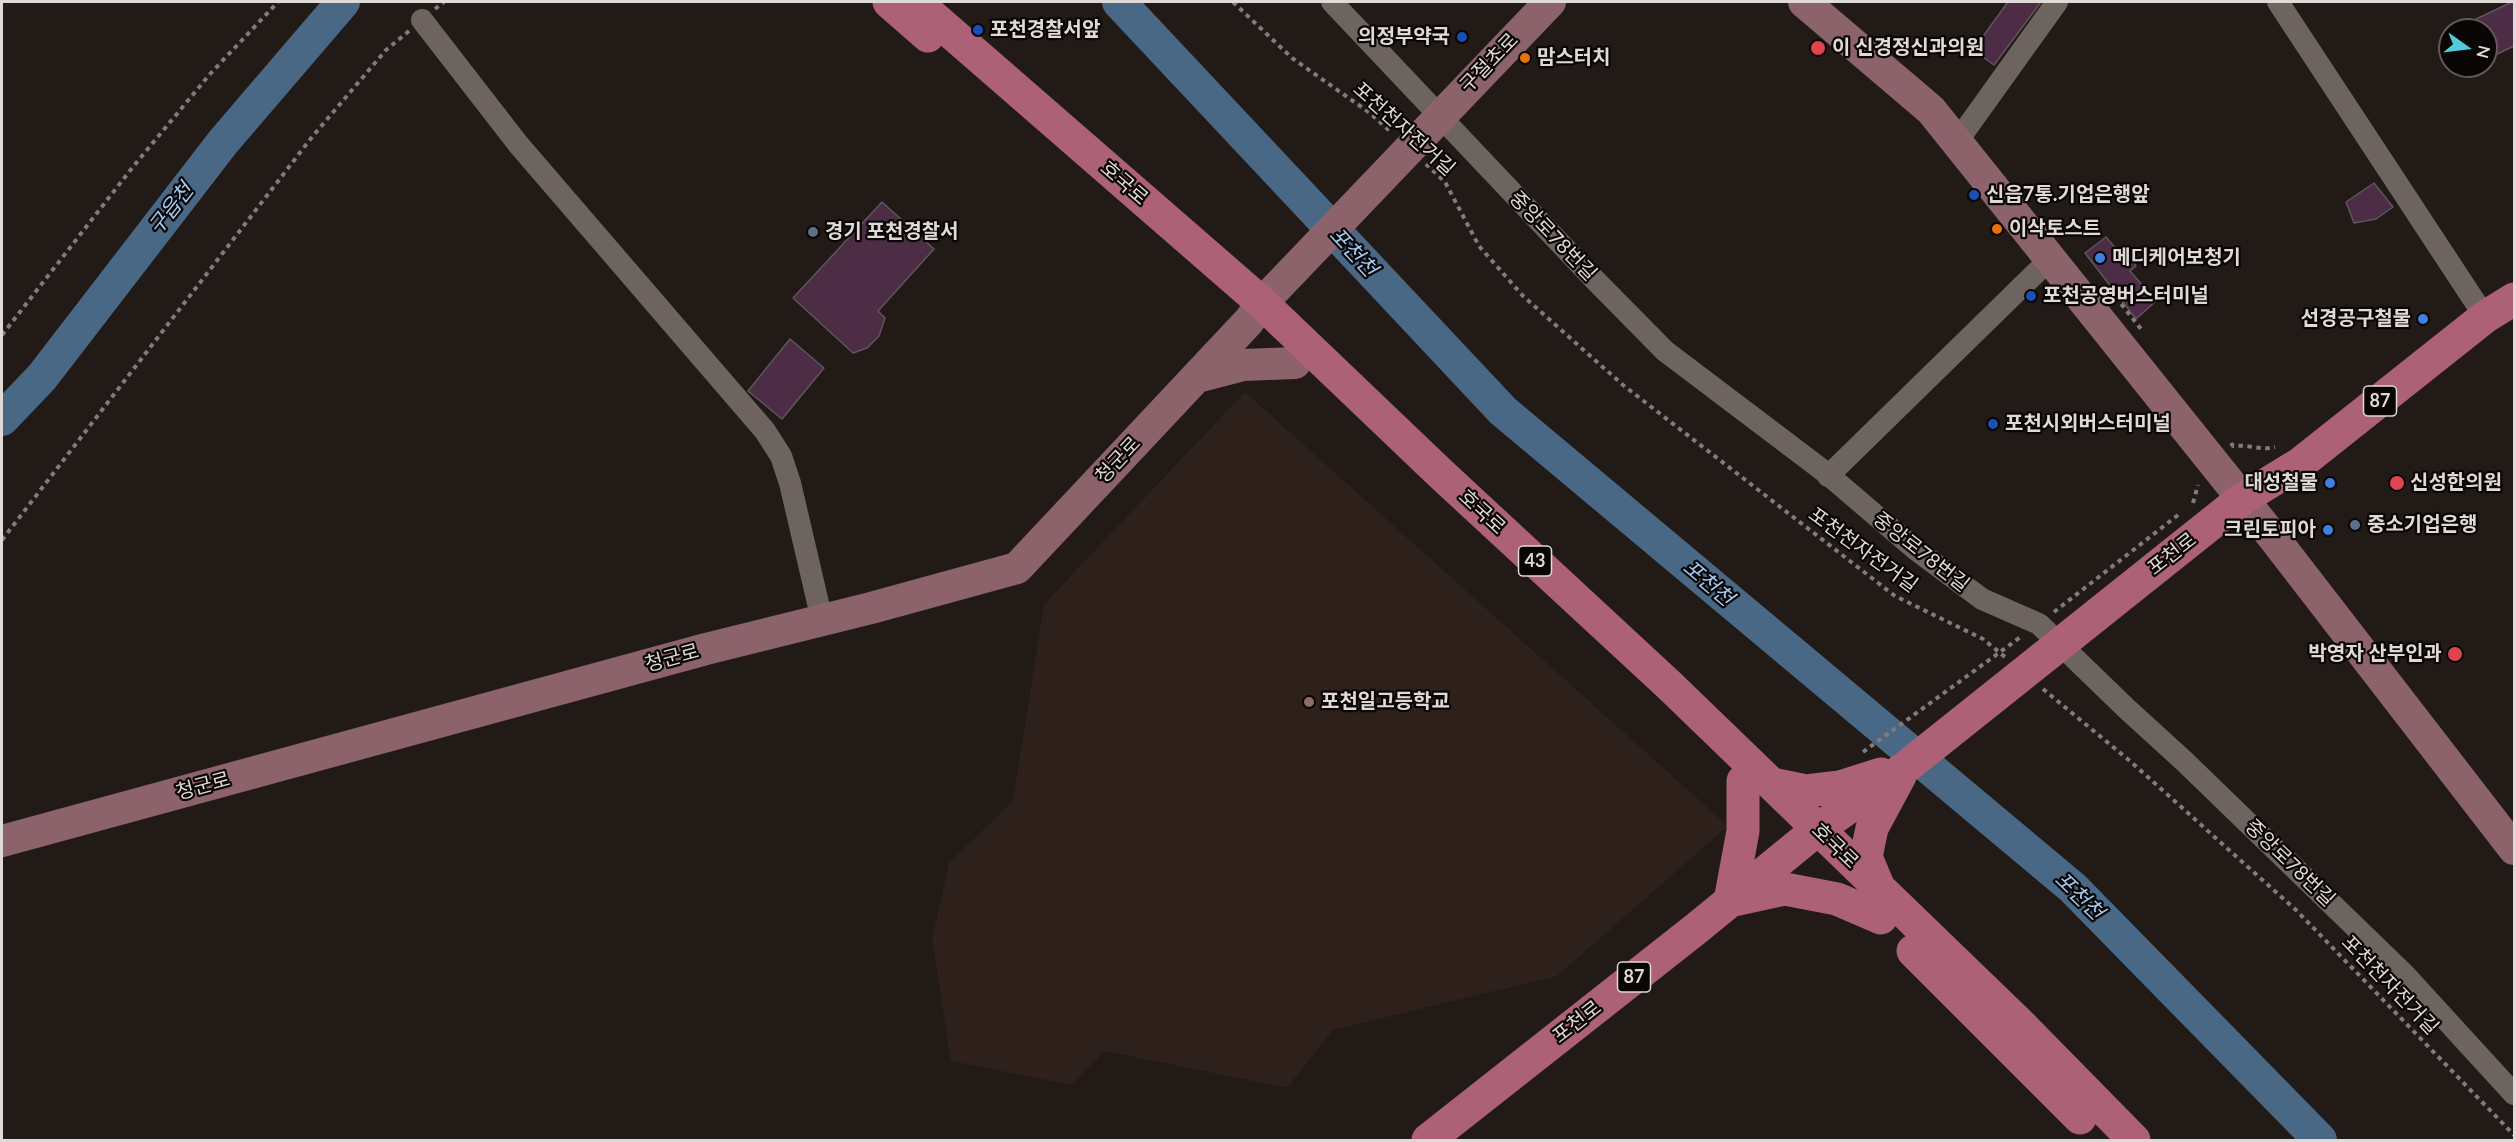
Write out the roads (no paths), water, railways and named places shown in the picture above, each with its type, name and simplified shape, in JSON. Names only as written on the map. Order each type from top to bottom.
[{"type":"main road","name":"호국로","points":[[889,2],[1264,303],[1295,363],[1757,783],[1821,828],[1954,993],[2103,1140]]},
{"type":"main road","name":"호국로","points":[[916,2],[1264,303],[1440,473],[1660,676],[1757,783]]},
{"type":"main road","name":"구절초로","points":[[1264,303],[1434,121],[1550,2]]},
{"type":"main road","points":[[1804,2],[1931,110],[2242,499],[2514,849]]},
{"type":"main road","name":"포천로","points":[[1906,767],[2036,677],[2045,631],[2242,499],[2301,464],[2485,317],[2514,298]]},
{"type":"main road","name":"청군로","points":[[2,841],[706,649],[1017,568],[1264,303]]},
{"type":"main road","points":[[1196,377],[1243,365],[1295,363]]},
{"type":"main road","points":[[1906,767],[1872,825],[1866,856],[1880,903],[1837,899],[1785,890],[1730,901],[1743,831],[1757,783],[1806,791],[1840,787],[1906,767]]},
{"type":"main road","name":"87","points":[[1821,828],[1906,767]]},
{"type":"main road","name":"포천로","points":[[1428,1140],[1821,828]]},
{"type":"main road","name":"호국로","points":[[1880,903],[2018,1022],[2134,1140]]},
{"type":"street","name":"중앙로78번길","points":[[1332,2],[1360,29],[1434,121],[1665,351],[1828,476],[1915,549],[1982,599],[2045,631],[2184,761],[2405,975],[2514,1094]]},
{"type":"street","points":[[1956,143],[2056,2]]},
{"type":"street","points":[[2278,2],[2485,317]]},
{"type":"street","points":[[422,20],[518,144],[765,431],[781,456],[790,483],[822,620]]},
{"type":"street","points":[[1828,476],[2050,259]]},
{"type":"waterway","name":"구읍천","points":[[2,419],[42,377],[223,142],[343,2]]},
{"type":"waterway","name":"포천천","points":[[1119,2],[1503,411],[2073,888],[2320,1140]]},
{"type":"place","name":"포천경찰서앞","points":[[978,30]]},
{"type":"place","name":"의정부약국","points":[[1462,37]]},
{"type":"place","name":"이 신경정신과의원","points":[[1818,48]]},
{"type":"place","name":"맘스터치","points":[[1525,58]]},
{"type":"place","name":"신읍7통.기업은행앞","points":[[1974,195]]},
{"type":"place","name":"이삭토스트","points":[[1997,229]]},
{"type":"place","name":"경기 포천경찰서","points":[[813,232]]},
{"type":"place","name":"메디케어보청기","points":[[2100,258]]},
{"type":"place","name":"포천공영버스터미널","points":[[2031,296]]},
{"type":"place","name":"선경공구철물","points":[[2423,319]]},
{"type":"place","name":"포천시외버스터미널","points":[[1993,424]]},
{"type":"place","name":"대성철물","points":[[2330,483]]},
{"type":"place","name":"신성한의원","points":[[2397,483]]},
{"type":"place","name":"중소기업은행","points":[[2355,525]]},
{"type":"place","name":"크린토피아","points":[[2328,530]]},
{"type":"place","name":"박영자 산부인과","points":[[2455,654]]},
{"type":"place","name":"포천일고등학교","points":[[1309,702]]}]
